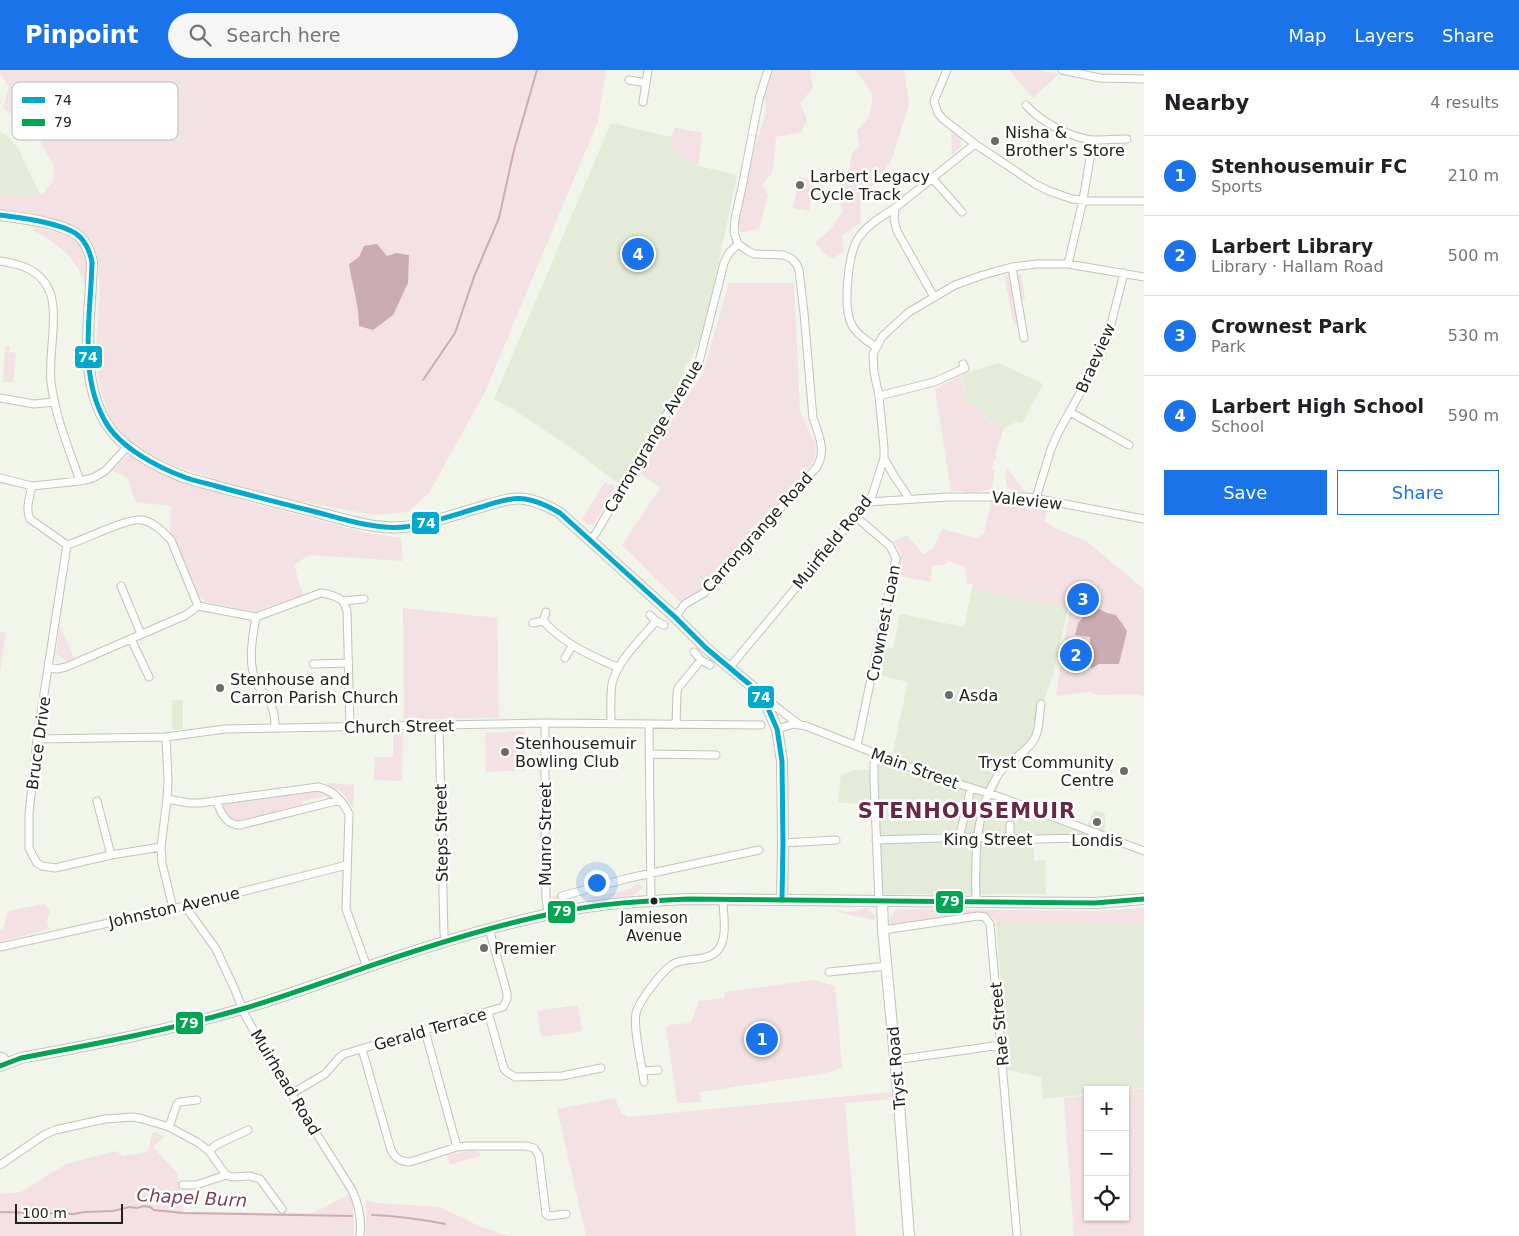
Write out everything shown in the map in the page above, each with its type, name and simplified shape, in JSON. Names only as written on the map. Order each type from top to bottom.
[{"type":"street","points":[[644,102],[648,70]]},
{"type":"street","points":[[738,244],[734,232],[735,219],[758,99],[768,70]]},
{"type":"street","points":[[946,70],[936,94],[935,106],[938,113],[975,144],[1035,184],[1072,199],[1144,201]]},
{"type":"street","points":[[1062,70],[1100,78],[1144,79]]},
{"type":"street","points":[[629,80],[646,83]]},
{"type":"street","points":[[1026,105],[1032,112],[1051,125],[1080,137],[1094,140],[1126,139]]},
{"type":"street","points":[[1068,264],[1083,200],[1094,140]]},
{"type":"street","points":[[975,144],[858,237],[848,269],[849,318],[854,329],[874,350],[882,337],[915,308],[966,280],[1012,267],[1037,264],[1068,264],[1144,277]]},
{"type":"street","points":[[932,178],[962,212]]},
{"type":"street","points":[[896,208],[894,219],[897,231],[934,297]]},
{"type":"street","name":"Main Street","points":[[0,215],[71,230],[80,236],[90,251],[92,280],[88,351],[92,388],[104,420],[116,436],[128,446],[165,468],[185,477],[249,496],[381,527],[393,528],[412,525],[498,502],[524,499],[552,508],[560,513],[706,648],[755,689],[762,698],[774,719],[782,761],[784,843],[782,900]]},
{"type":"street","name":"Carrongrange Avenue","points":[[590,541],[699,362],[724,263],[729,253],[738,244]]},
{"type":"street","name":"Carrongrange Road","points":[[674,617],[685,604],[704,593],[816,468],[821,456],[821,443],[813,418],[799,270],[793,260],[788,257],[754,254],[738,244]]},
{"type":"street","points":[[0,261],[30,269],[43,280],[48,288],[53,304],[50,367],[54,402],[80,481]]},
{"type":"street","points":[[1012,267],[1024,338]]},
{"type":"street","name":"Braeview","points":[[1036,498],[1051,449],[1107,340],[1124,274]]},
{"type":"street","name":"Muirfield Road","points":[[730,667],[868,502],[884,458],[879,396],[874,372],[874,350]]},
{"type":"street","points":[[879,396],[934,382],[965,368],[963,364]]},
{"type":"street","points":[[0,398],[34,404],[54,402]]},
{"type":"street","name":"Braeview","points":[[1070,412],[1129,445]]},
{"type":"street","points":[[0,478],[32,486],[92,478],[105,471],[128,446]]},
{"type":"street","points":[[884,458],[909,499]]},
{"type":"street","points":[[32,486],[28,509],[30,519],[67,545],[128,522],[141,520],[154,525],[164,532],[171,540],[198,606]]},
{"type":"street","name":"Valeview","points":[[868,502],[976,496],[1036,498],[1144,519]]},
{"type":"street","name":"Crownest Loan","points":[[855,516],[890,546],[896,558],[858,746]]},
{"type":"street","name":"Bruce Drive","points":[[67,545],[37,740],[29,814],[29,848],[34,859],[42,866],[55,868],[161,846]]},
{"type":"street","points":[[121,586],[141,634]]},
{"type":"street","points":[[48,668],[66,667],[186,615],[198,606],[256,617],[321,593],[338,597],[344,601],[364,599]]},
{"type":"street","points":[[344,601],[347,611],[350,727]]},
{"type":"street","points":[[543,621],[546,612]]},
{"type":"street","points":[[650,615],[656,622],[664,626]]},
{"type":"street","points":[[256,617],[251,653],[258,687],[271,703],[275,714],[275,728]]},
{"type":"street","points":[[533,623],[543,621]]},
{"type":"street","points":[[543,621],[572,646],[619,668]]},
{"type":"street","points":[[611,723],[612,683],[619,668],[632,649],[656,622]]},
{"type":"street","points":[[131,639],[149,677]]},
{"type":"street","points":[[565,658],[572,646]]},
{"type":"street","points":[[694,652],[701,660],[710,665]]},
{"type":"street","points":[[676,725],[678,688],[701,660]]},
{"type":"street","points":[[313,664],[348,663]]},
{"type":"street","name":"Main Street","points":[[762,698],[771,702],[785,715],[800,724],[874,754],[1000,797],[1144,851]]},
{"type":"street","points":[[976,902],[977,837],[981,815],[1000,773],[1035,738],[1041,704]]},
{"type":"street","name":"Church Street","points":[[37,740],[166,738],[219,729],[545,723],[762,725]]},
{"type":"street","name":"Munro Street","points":[[545,723],[546,898],[548,914]]},
{"type":"street","points":[[649,724],[651,901]]},
{"type":"street","points":[[777,729],[800,724]]},
{"type":"street","name":"Steps Street","points":[[438,725],[444,934],[446,942]]},
{"type":"street","points":[[166,738],[167,800],[161,846],[162,863],[173,908]]},
{"type":"street","points":[[649,754],[716,755]]},
{"type":"street","points":[[874,754],[876,840],[880,901]]},
{"type":"street","points":[[167,800],[189,803],[217,801],[318,788],[332,792],[349,814],[346,909],[367,967]]},
{"type":"street","points":[[959,838],[971,788]]},
{"type":"street","points":[[217,801],[219,808],[229,822],[240,825],[340,800]]},
{"type":"street","points":[[98,801],[112,855]]},
{"type":"street","points":[[1010,824],[1010,838]]},
{"type":"street","name":"King Street","points":[[876,840],[977,837],[1089,838],[1094,837],[1097,833]]},
{"type":"street","points":[[784,843],[836,840]]},
{"type":"street","points":[[562,896],[650,873],[759,850]]},
{"type":"street","name":"Johnston Avenue","points":[[0,947],[185,906],[347,865]]},
{"type":"street","points":[[3,1062],[171,1028],[243,1009],[367,967],[489,929],[548,914],[592,907],[651,901],[723,899],[1103,903],[1144,899]]},
{"type":"street","points":[[644,1082],[636,1025],[637,1009],[659,978],[673,964],[704,958],[714,954],[721,947],[723,938],[723,899]]},
{"type":"street","name":"Tryst Road","points":[[880,901],[909,1236]]},
{"type":"street","name":"Muirhead Road","points":[[185,906],[216,949],[243,1009],[272,1063],[352,1190],[358,1203],[360,1236]]},
{"type":"street","name":"Rae Street","points":[[883,930],[978,916],[985,917],[988,920],[991,927],[1017,1236]]},
{"type":"street","name":"Gerald Terrace","points":[[291,1094],[326,1074],[341,1056],[503,1007],[508,999],[489,929]]},
{"type":"street","points":[[829,972],[887,966]]},
{"type":"street","points":[[488,1012],[504,1069],[511,1075],[515,1077],[562,1076],[600,1068]]},
{"type":"street","points":[[425,1031],[457,1147]]},
{"type":"street","points":[[895,1060],[1001,1045]]},
{"type":"street","points":[[362,1049],[393,1155],[403,1162],[410,1162],[457,1147],[518,1146],[534,1148],[539,1156],[546,1214],[549,1216],[566,1214]]},
{"type":"street","points":[[643,1072],[658,1070]]},
{"type":"street","points":[[169,1127],[177,1104],[197,1100]]},
{"type":"street","points":[[0,1165],[44,1135],[55,1130],[105,1119],[133,1117],[169,1127],[186,1135],[209,1151],[226,1175],[232,1177],[250,1176],[260,1179],[277,1206]]},
{"type":"street","points":[[209,1151],[216,1145],[244,1131]]},
{"type":"street","points":[[182,1185],[196,1185],[226,1175]]},
{"type":"shaded area","points":[[0,70],[606,70],[598,121],[485,392],[429,493],[408,512],[374,515],[272,496],[174,466],[144,452],[128,441],[112,421],[102,395],[98,374],[96,350],[100,295],[98,260],[93,242],[82,230],[40,216],[0,209],[0,193],[26,197],[43,193],[53,182],[54,166],[39,140],[178,140],[178,82],[12,82],[12,115],[3,108],[9,86],[0,75]]},
{"type":"shaded area","points":[[773,70],[810,70],[813,88],[800,103],[807,120],[801,132],[776,137],[772,173],[762,185],[768,195],[759,229],[741,233],[738,225],[749,164],[766,113],[764,91]]},
{"type":"shaded area","points":[[856,70],[904,70],[909,104],[892,159],[860,204],[861,223],[842,235],[844,251],[833,259],[824,253],[815,242],[830,230],[843,211],[836,191],[848,177],[852,153],[860,146],[857,131],[869,117],[873,95]]},
{"type":"shaded area","points":[[1009,70],[1038,70],[1059,74],[1033,98]]},
{"type":"shaded area","points":[[611,123],[671,137],[675,128],[702,133],[698,166],[737,175],[704,333],[684,368],[687,382],[623,487],[574,450],[511,408],[494,399]]},
{"type":"shaded area","points":[[675,128],[702,133],[698,166],[668,147]]},
{"type":"shaded area","points":[[951,130],[961,138],[961,147],[952,155]]},
{"type":"shaded area","points":[[0,131],[18,148],[44,203],[0,196]]},
{"type":"shaded area","points":[[799,177],[815,180],[809,211],[793,208]]},
{"type":"shaded area","points":[[35,228],[60,233],[71,238],[79,245],[89,267],[86,334],[85,287],[80,273],[70,257],[48,239],[32,230]]},
{"type":"shaded area","points":[[377,244],[387,256],[396,253],[409,255],[408,283],[393,315],[373,330],[359,326],[357,302],[349,264],[359,257],[364,246]]},
{"type":"shaded area","points":[[1021,274],[1025,299],[1020,300],[1017,277]]},
{"type":"shaded area","points":[[1004,276],[1010,277],[1018,322],[1014,325]]},
{"type":"shaded area","points":[[729,283],[794,283],[800,412],[816,445],[815,457],[809,468],[703,588],[681,603],[622,545],[660,488],[637,471],[703,373]]},
{"type":"shaded area","points":[[5,346],[10,346],[9,352],[16,353],[13,382],[3,382]]},
{"type":"shaded area","points":[[999,363],[1043,384],[1022,423],[1017,422],[1004,428],[987,419],[980,408],[966,402],[962,374]]},
{"type":"shaded area","points":[[961,375],[966,402],[981,408],[985,418],[1004,428],[995,454],[997,457],[993,462],[992,469],[995,470],[992,489],[969,493],[951,491],[935,389]]},
{"type":"shaded area","points":[[134,455],[183,482],[248,502],[372,534],[401,538],[403,561],[309,555],[294,565],[303,595],[253,612],[204,601],[198,595],[170,532],[171,506],[135,502],[128,478],[112,470],[125,457]]},
{"type":"shaded area","points":[[1007,468],[1025,492],[1014,491],[1008,488],[1005,478]]},
{"type":"shaded area","points":[[605,482],[615,487],[594,525],[588,524],[582,519]]},
{"type":"shaded area","points":[[991,501],[1028,503],[1047,507],[1044,521],[1055,528],[1086,541],[1144,589],[1144,697],[1129,694],[1100,695],[1088,692],[1056,696],[1070,609],[972,589],[973,584],[967,584],[965,567],[949,561],[944,565],[932,565],[931,582],[899,576],[901,554],[894,541],[907,535],[923,554],[934,548],[942,529],[976,538],[984,534]]},
{"type":"shaded area","points":[[1080,584],[1093,588],[1101,600],[1099,609],[1116,615],[1127,631],[1119,664],[1099,664],[1091,669],[1090,637],[1075,635],[1078,623],[1086,614],[1088,605],[1077,592]]},
{"type":"shaded area","points":[[972,589],[1068,608],[1053,675],[1030,739],[1004,770],[995,795],[1086,829],[1094,810],[1105,814],[1105,828],[1102,837],[1034,836],[1034,861],[1045,860],[1046,894],[881,894],[877,811],[866,805],[838,802],[841,775],[854,770],[874,770],[874,753],[892,756],[908,682],[878,675],[887,648],[893,648],[900,614],[964,627]]},
{"type":"shaded area","points":[[403,608],[497,618],[499,718],[404,719]]},
{"type":"shaded area","points":[[60,626],[74,658],[67,661],[56,654]]},
{"type":"shaded area","points":[[0,631],[6,633],[0,671]]},
{"type":"shaded area","points":[[172,700],[183,700],[183,729],[172,729]]},
{"type":"shaded area","name":"Stenhousemuir Bowling Club","points":[[524,731],[525,770],[486,772],[485,733]]},
{"type":"shaded area","points":[[393,732],[403,732],[402,781],[374,780],[375,757],[393,757]]},
{"type":"shaded area","points":[[326,784],[354,785],[353,808],[343,793]]},
{"type":"shaded area","points":[[321,790],[334,798],[327,801],[326,796],[302,801],[303,807],[298,805],[246,819],[244,822],[237,822],[231,819],[222,808],[226,803]]},
{"type":"shaded area","points":[[640,884],[643,888],[634,895],[579,901],[630,889]]},
{"type":"shaded area","points":[[558,895],[560,902],[571,899],[576,902],[559,904],[551,897]]},
{"type":"shaded area","points":[[44,904],[50,911],[47,921],[49,929],[0,942],[0,930],[3,930],[8,911]]},
{"type":"shaded area","points":[[866,908],[877,917],[874,920],[837,912],[837,910],[850,912]]},
{"type":"shaded area","points":[[1144,908],[1144,923],[996,922],[989,915],[979,913],[893,925],[889,921],[896,909],[1096,911]]},
{"type":"shaded area","points":[[996,922],[1144,923],[1144,1088],[1129,1090],[1129,1086],[1084,1086],[1084,1094],[1043,1099],[1041,1077],[1008,1070]]},
{"type":"shaded area","points":[[814,980],[835,986],[842,1068],[822,1074],[700,1092],[701,1102],[677,1103],[666,1028],[669,1025],[691,1023],[699,1001],[724,998],[725,992]]},
{"type":"shaded area","points":[[1144,1003],[1144,1037],[1136,1035]]},
{"type":"shaded area","points":[[578,1005],[582,1031],[541,1037],[537,1011]]},
{"type":"shaded area","points":[[1144,1089],[1144,1236],[1074,1236],[1064,1098],[1084,1096],[1084,1221],[1129,1221],[1129,1091]]},
{"type":"shaded area","points":[[891,1092],[892,1099],[845,1103],[856,1236],[586,1236],[557,1109],[615,1098],[621,1113],[628,1117]]},
{"type":"shaded area","points":[[153,1132],[165,1136],[153,1147],[177,1173],[184,1212],[313,1213],[350,1194],[353,1204],[354,1236],[0,1236],[0,1194],[21,1192],[66,1164],[116,1151],[123,1156],[148,1152]]},
{"type":"shaded area","points":[[474,1150],[480,1153],[480,1156],[450,1165],[447,1155]]},
{"type":"shaded area","points":[[366,1200],[376,1203],[440,1207],[479,1226],[509,1236],[366,1236]]},
{"type":"waterway","points":[[423,380],[455,333],[474,277],[499,218],[514,150],[537,70]]},
{"type":"waterway","name":"Chapel Burn","points":[[0,1212],[73,1214],[144,1206],[154,1210],[183,1213],[352,1216]]},
{"type":"waterway","name":"Chapel Burn","points":[[372,1215],[445,1224]]},
{"type":"transit line","name":"74","points":[[0,215],[42,222],[64,228],[80,237],[86,245],[92,262],[88,343],[91,384],[97,403],[111,430],[129,448],[151,462],[192,480],[346,520],[381,527],[404,527],[423,524],[497,502],[514,499],[534,501],[560,513],[675,617],[706,648],[755,689],[767,706],[777,729],[782,761],[782,900]]},
{"type":"transit line","name":"79","points":[[0,1066],[21,1058],[215,1017],[273,1000],[461,937],[535,917],[592,906],[688,899],[1095,903],[1144,899]]},
{"type":"place","name":"Nisha & Brother's Store","points":[[995,141]]},
{"type":"place","name":"Larbert Legacy Cycle Track","points":[[800,185]]},
{"type":"place","name":"Larbert High School","points":[[638,254]]},
{"type":"place","name":"Crownest Park","points":[[1083,599]]},
{"type":"place","name":"Larbert Library","points":[[1076,655]]},
{"type":"place","name":"Stenhouse and Carron Parish Church","points":[[220,688]]},
{"type":"place","name":"Asda","points":[[949,695]]},
{"type":"place","name":"Stenhousemuir Bowling Club","points":[[505,752]]},
{"type":"place","name":"Tryst Community Centre","points":[[1124,771]]},
{"type":"place","name":"Londis","points":[[1097,822]]},
{"type":"place","name":"Jamieson Avenue","points":[[654,901]]},
{"type":"place","name":"Premier","points":[[484,948]]},
{"type":"place","name":"Stenhousemuir FC","points":[[762,1039]]},
{"type":"district","name":"STENHOUSEMUIR","points":[[967,811]]}]
